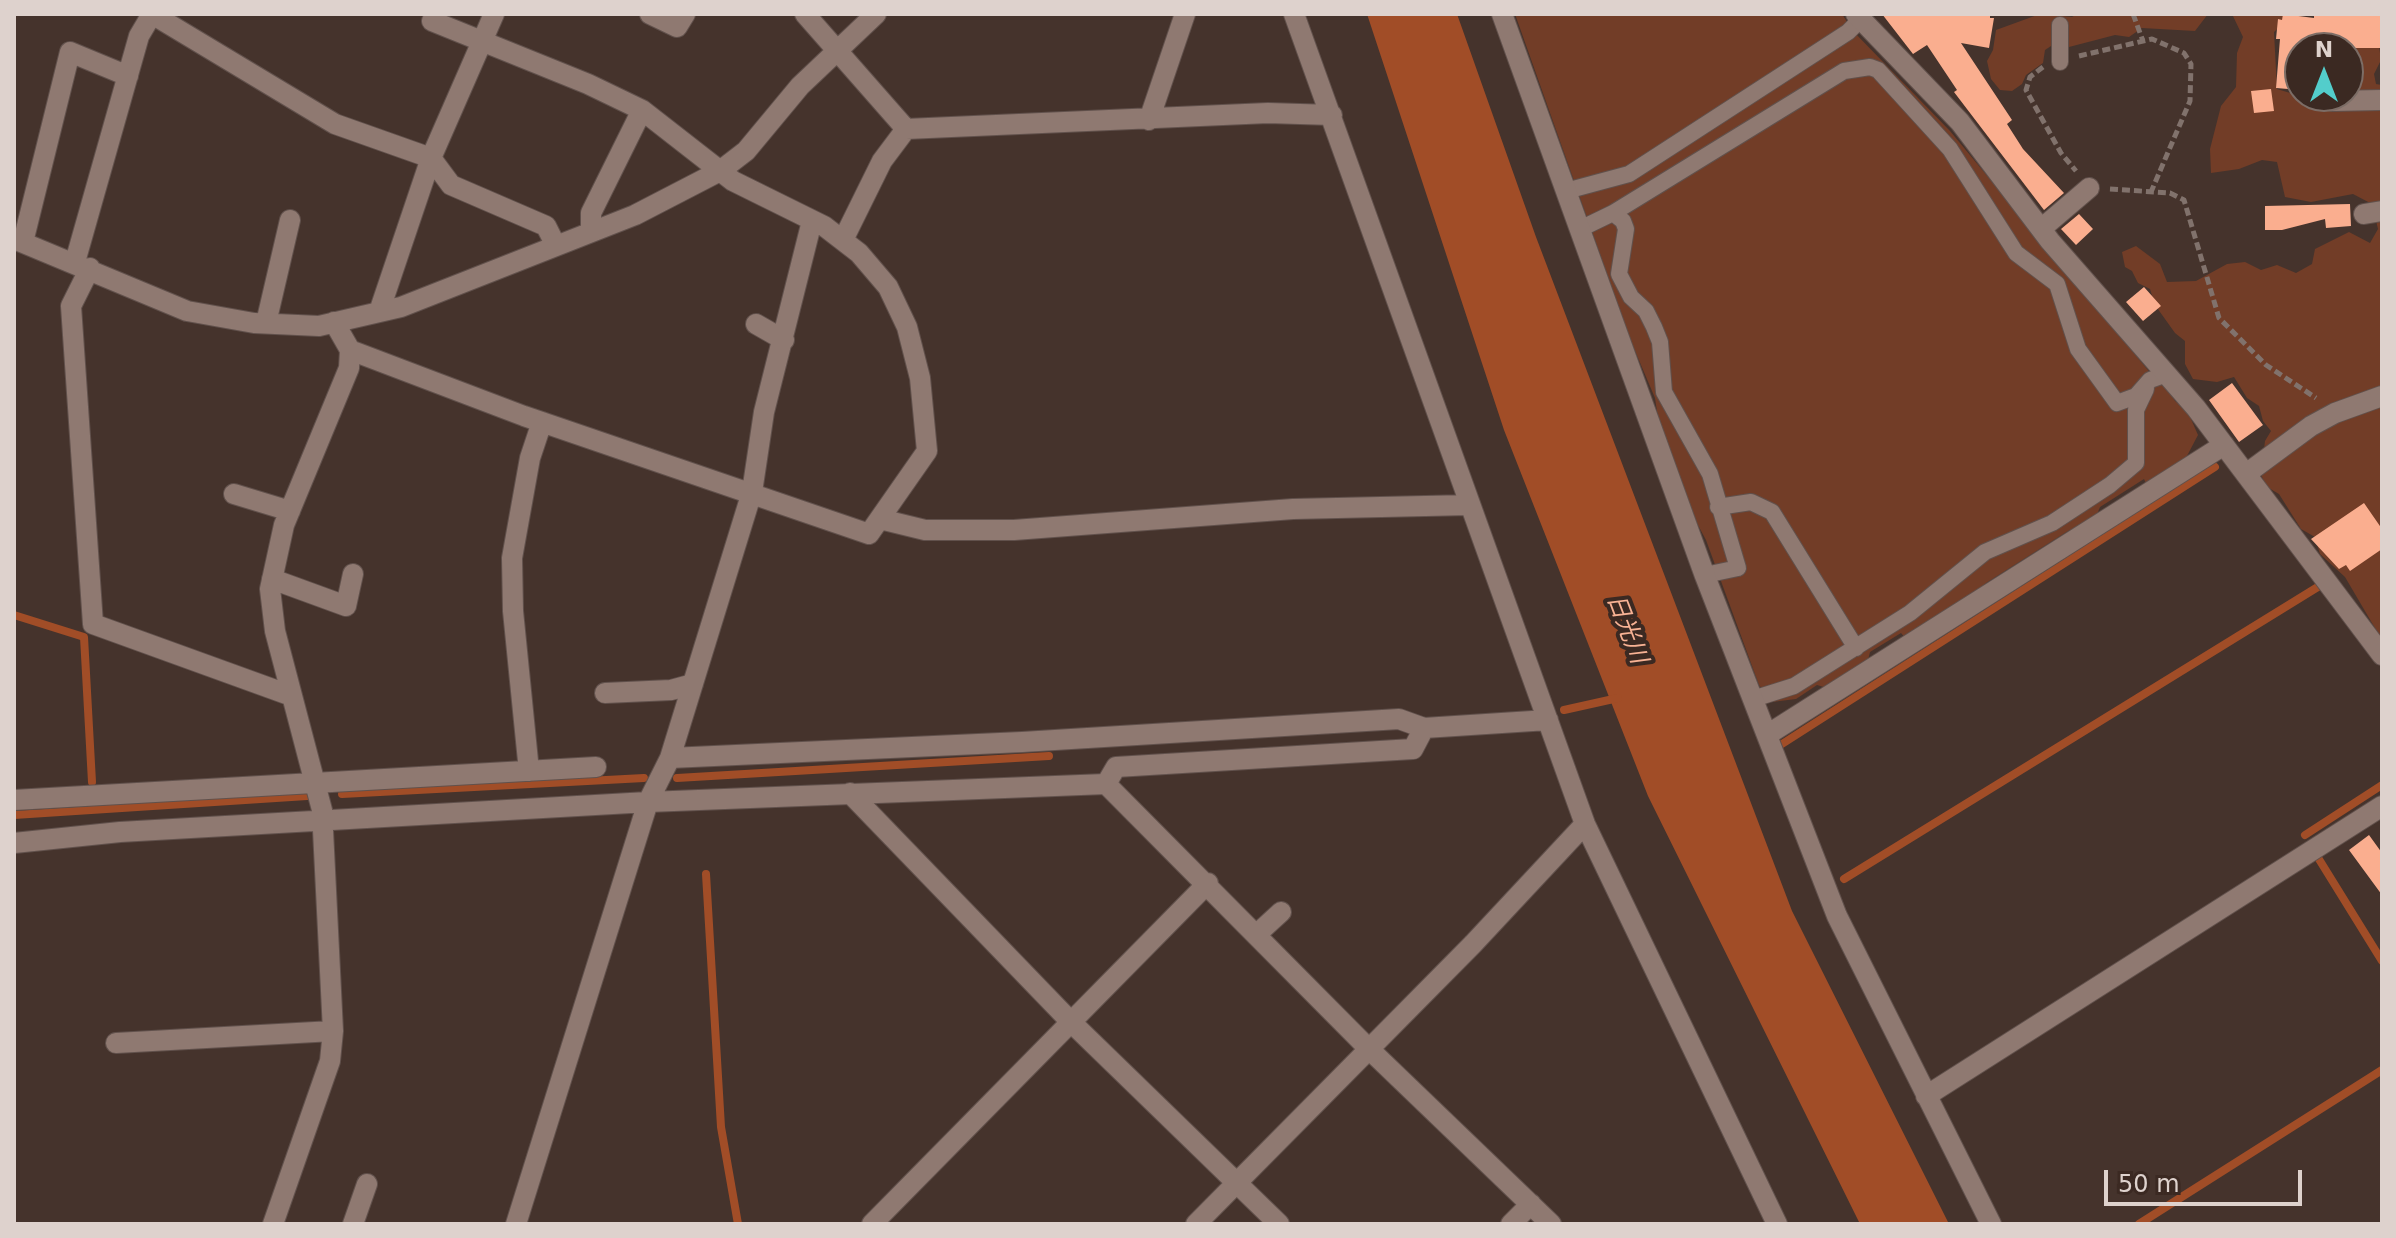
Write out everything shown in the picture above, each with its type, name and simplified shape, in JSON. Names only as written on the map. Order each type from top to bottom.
[{"type":"street","points":[[292,696],[93,624],[71,306],[139,36],[152,14],[335,124],[431,158],[451,185],[546,226],[555,244]]},
{"type":"street","points":[[379,312],[431,158],[494,14]]},
{"type":"street","points":[[650,14],[677,27],[685,14]]},
{"type":"street","points":[[805,14],[906,129]]},
{"type":"street","points":[[128,76],[70,52],[18,241],[187,311],[266,323],[319,326],[401,307],[635,215],[720,171],[746,151],[800,86],[876,14]]},
{"type":"street","points":[[1149,120],[1185,14]]},
{"type":"street","points":[[1294,14],[1585,824],[1777,1224]]},
{"type":"street","points":[[1502,14],[1705,575],[1837,916],[1991,1224]]},
{"type":"street","points":[[1857,17],[1960,122],[2158,377],[2224,445],[2382,655]]},
{"type":"street","points":[[350,350],[542,422],[869,534],[927,451],[920,378],[907,327],[888,287],[859,253],[812,221],[765,199],[720,171],[642,110],[432,21]]},
{"type":"street","points":[[591,232],[591,213],[642,110]]},
{"type":"street","points":[[906,129],[1268,113],[1332,115]]},
{"type":"street","points":[[843,240],[882,161],[906,129]]},
{"type":"street","points":[[2041,229],[2089,188]]},
{"type":"street","points":[[266,323],[290,220]]},
{"type":"street","points":[[516,1224],[648,802],[670,758],[752,492],[764,412],[812,221]]},
{"type":"street","points":[[273,1224],[330,1061],[333,1031],[320,822],[322,810],[275,631],[272,579],[290,511],[349,368],[350,350],[334,322]]},
{"type":"street","points":[[756,324],[784,340]]},
{"type":"street","points":[[2246,474],[2311,426],[2382,396]]},
{"type":"street","points":[[529,771],[513,611],[512,558],[530,458],[542,422]]},
{"type":"street","points":[[1767,735],[2224,445]]},
{"type":"street","points":[[234,494],[290,511]]},
{"type":"street","points":[[880,519],[925,530],[1014,530],[1293,509],[1469,505]]},
{"type":"street","points":[[272,579],[346,606],[353,574]]},
{"type":"street","points":[[605,693],[671,690],[693,684]]},
{"type":"street","points":[[670,758],[1022,742],[1399,719],[1424,728],[1548,720]]},
{"type":"street","points":[[1106,784],[1116,767],[1413,749],[1424,728]]},
{"type":"street","points":[[14,800],[596,767]]},
{"type":"street","points":[[14,843],[120,832],[648,802],[1106,784],[1208,883],[1369,1049],[1551,1224]]},
{"type":"street","points":[[850,793],[1071,1022],[1279,1224]]},
{"type":"street","points":[[1926,1096],[2382,806]]},
{"type":"street","points":[[1196,1224],[1585,824]]},
{"type":"street","points":[[872,1224],[1208,883]]},
{"type":"street","points":[[1257,934],[1281,912]]},
{"type":"street","points":[[116,1043],[333,1031]]},
{"type":"street","points":[[353,1224],[367,1184]]},
{"type":"street","points":[[1511,1224],[1531,1204]]},
{"type":"lane","points":[[1566,191],[1629,174],[1828,45],[1857,17]]},
{"type":"lane","points":[[2060,25],[2060,62]]},
{"type":"lane","points":[[1828,45],[1844,71]]},
{"type":"lane","points":[[1580,229],[1613,213],[1844,71],[1862,65],[1878,70],[1950,149],[2016,253],[2057,284],[2078,349],[2117,403],[2136,396],[2158,377]]},
{"type":"lane","points":[[1725,111],[1739,135]]},
{"type":"lane","points":[[1613,213],[1623,221],[1626,229],[1619,274],[1631,297],[1646,311],[1654,327],[1660,342],[1664,392],[1710,474],[1738,568],[1705,575]]},
{"type":"lane","points":[[1753,699],[1794,686],[1856,648],[1887,628],[1985,552],[2081,506],[2136,463],[2136,410],[2158,377]]},
{"type":"lane","points":[[1718,507],[1751,502],[1772,512],[1856,648]]},
{"type":"lane","points":[[1887,628],[1902,649]]},
{"type":"path","points":[[2133,14],[2143,41]]},
{"type":"path","points":[[2151,192],[2167,147],[2190,101],[2191,64],[2184,53],[2152,39],[2041,67],[2030,77],[2026,90],[2061,153],[2089,188],[2151,192],[2170,193],[2184,200],[2219,318],[2242,344],[2290,384],[2348,408]]},
{"type":"shaded area","points":[[1515,14],[1842,14],[1853,31],[1950,131],[2157,381],[2161,379],[2175,401],[2187,410],[2198,435],[2169,490],[2153,498],[2144,479],[2100,507],[2093,524],[2068,531],[1986,583],[1974,596],[1958,602],[1949,614],[1907,640],[1901,633],[1870,652],[1868,660],[1830,689],[1817,685],[1796,699],[1772,702],[1759,685],[1706,540],[1692,514],[1658,418],[1655,398],[1630,339]]},
{"type":"shaded area","points":[[2040,14],[2072,17],[2077,14],[2208,14],[2195,31],[2142,28],[2129,37],[2115,35],[2069,47],[2054,44],[2045,50],[2043,63],[2026,75],[2022,84],[2012,91],[2000,90],[1991,79],[1987,61],[1993,50],[1996,30]]},
{"type":"shaded area","points":[[2232,14],[2305,14],[2288,19],[2274,32],[2277,89],[2284,91],[2284,112],[2364,112],[2364,46],[2379,46],[2381,60],[2374,74],[2376,84],[2382,85],[2382,640],[2345,577],[2320,554],[2315,537],[2301,529],[2279,494],[2267,487],[2261,475],[2265,441],[2271,431],[2263,421],[2259,406],[2247,398],[2234,377],[2217,382],[2193,379],[2185,364],[2185,341],[2175,333],[2155,305],[2150,289],[2138,283],[2132,271],[2125,267],[2122,252],[2136,246],[2160,264],[2167,282],[2196,281],[2227,264],[2245,262],[2261,270],[2277,265],[2296,273],[2312,264],[2315,249],[2349,232],[2370,243],[2378,229],[2372,204],[2353,194],[2311,202],[2285,197],[2277,162],[2262,160],[2239,169],[2211,173],[2210,149],[2221,106],[2236,87],[2237,53],[2243,37]]},
{"type":"water","name":"日光川","points":[[1367,14],[1457,14],[1536,237],[1792,911],[1949,1224],[1860,1224],[1648,796],[1504,430]]},
{"type":"building","points":[[1882,14],[1990,14],[1990,18],[1994,18],[1989,48],[1961,43],[2012,120],[2007,124],[2023,149],[2064,193],[2044,210],[1954,92],[1957,90],[1927,45],[1913,54]]},
{"type":"building","points":[[2283,14],[2314,18],[2314,14],[2382,14],[2382,48],[2364,48],[2364,32],[2284,32],[2284,89],[2276,88],[2280,39],[2276,39],[2278,19],[2282,20]]},
{"type":"building","points":[[2271,89],[2274,111],[2254,113],[2251,91]]},
{"type":"building","points":[[2350,204],[2351,226],[2326,228],[2325,219],[2282,230],[2265,230],[2265,206]]},
{"type":"building","points":[[2079,214],[2093,229],[2076,245],[2061,229]]},
{"type":"building","points":[[2144,287],[2161,306],[2143,321],[2126,302]]},
{"type":"building","points":[[2232,383],[2263,425],[2239,442],[2209,400]]},
{"type":"building","points":[[2364,503],[2382,529],[2382,549],[2350,571],[2346,565],[2339,569],[2311,539]]},
{"type":"building","points":[[2369,835],[2382,853],[2382,895],[2349,850]]},
{"type":"waterway","points":[[1782,744],[2215,467]]},
{"type":"waterway","points":[[1844,879],[2321,585]]},
{"type":"waterway","points":[[14,615],[84,637],[92,782]]},
{"type":"waterway","points":[[1564,710],[1618,698]]},
{"type":"waterway","points":[[677,778],[1049,756]]},
{"type":"waterway","points":[[342,794],[644,778]]},
{"type":"waterway","points":[[2305,835],[2382,785]]},
{"type":"waterway","points":[[14,815],[307,796]]},
{"type":"waterway","points":[[2317,856],[2382,961]]},
{"type":"waterway","points":[[706,874],[721,1127],[738,1224]]},
{"type":"waterway","points":[[2139,1224],[2382,1070]]}]
